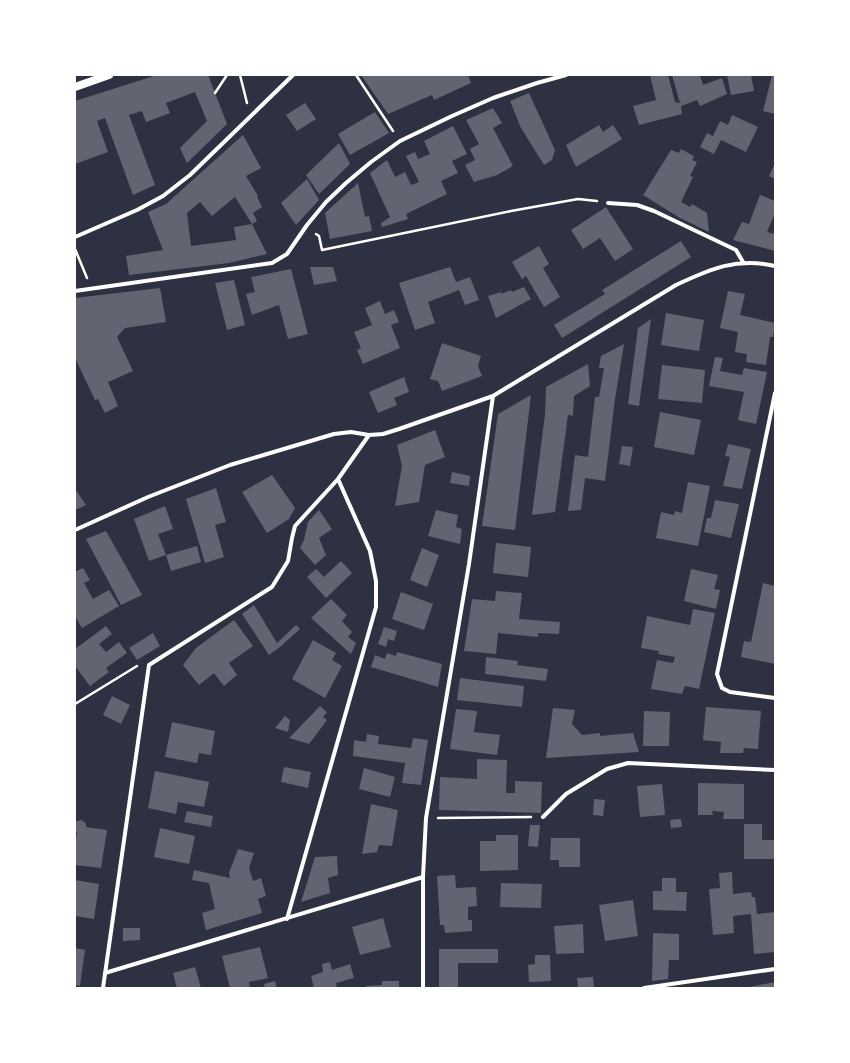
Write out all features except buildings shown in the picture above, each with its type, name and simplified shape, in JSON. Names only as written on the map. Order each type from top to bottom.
[{"type":"main road","points":[[75,86],[109,75]]},
{"type":"street","points":[[75,237],[137,210],[163,196],[190,175],[293,75]]},
{"type":"street","points":[[75,291],[272,263],[287,254],[307,225],[326,202],[346,182],[400,141],[493,98],[536,83],[566,75]]},
{"type":"street","points":[[608,203],[638,205],[654,211],[736,250],[744,262]]},
{"type":"street","points":[[75,530],[148,497],[230,465],[334,434],[351,432],[369,435],[383,434],[493,396],[676,285],[702,273],[744,262],[761,262],[775,266]]},
{"type":"street","points":[[775,394],[717,674],[722,688],[730,692],[775,698]]},
{"type":"street","points":[[423,988],[423,877],[426,818],[469,564],[493,396]]},
{"type":"street","points":[[103,988],[150,665],[272,587],[288,561],[295,526],[338,479],[369,435]]},
{"type":"street","points":[[287,919],[376,608],[376,581],[370,551],[338,479]]},
{"type":"street","points":[[543,817],[566,794],[607,769],[628,763],[775,770]]},
{"type":"street","points":[[105,973],[423,877]]},
{"type":"street","points":[[644,988],[775,969]]},
{"type":"path","points":[[215,93],[227,75]]},
{"type":"path","points":[[240,75],[250,117]]},
{"type":"path","points":[[356,75],[400,141]]},
{"type":"path","points":[[307,225],[319,236],[322,250],[578,199],[608,203]]},
{"type":"path","points":[[75,248],[91,288]]},
{"type":"path","points":[[75,704],[135,666],[150,665]]},
{"type":"path","points":[[426,818],[543,817]]}]
